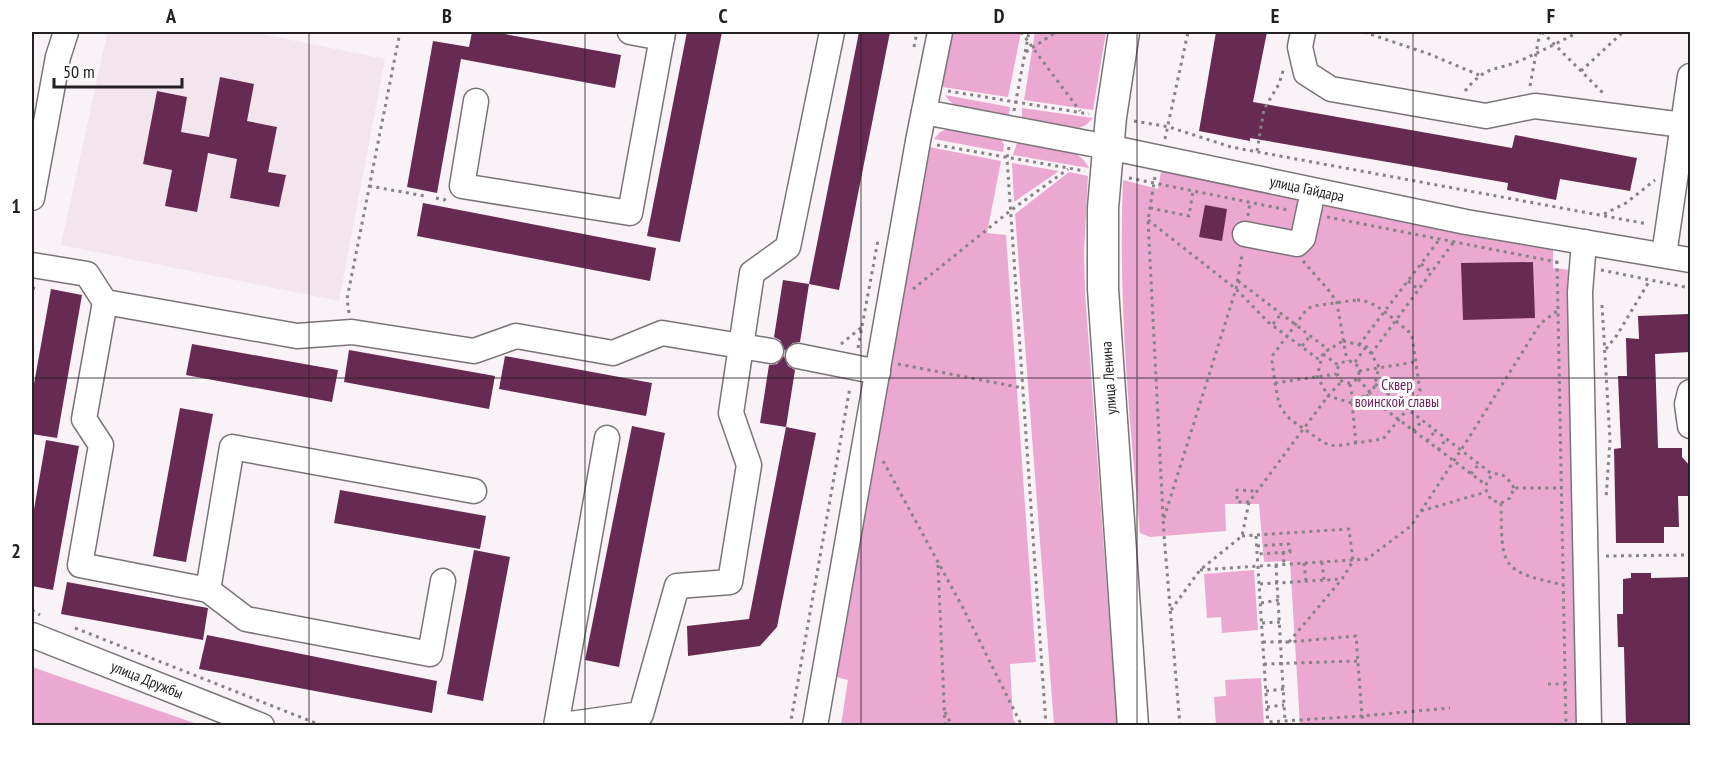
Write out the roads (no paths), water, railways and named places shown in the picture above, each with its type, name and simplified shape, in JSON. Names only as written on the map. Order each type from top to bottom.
[{"type":"main road","name":"улица Ленина","points":[[1124,32],[1111,117],[1103,208],[1103,289],[1133,726]]},
{"type":"street","points":[[32,198],[58,57],[66,32]]},
{"type":"street","points":[[476,101],[462,186],[630,213],[663,35],[630,32]]},
{"type":"street","points":[[607,438],[556,726],[641,714],[677,586],[730,582],[749,465],[731,413],[752,273],[788,247],[832,32]]},
{"type":"street","points":[[815,726],[928,87],[940,32]]},
{"type":"street","points":[[1303,32],[1300,47],[1306,73],[1331,90],[1486,116],[1535,106],[1683,125]]},
{"type":"street","points":[[1664,255],[1682,160],[1683,125],[1690,76]]},
{"type":"street","name":"улица Гайдара","points":[[924,112],[1558,238],[1690,260]]},
{"type":"street","points":[[1245,234],[1297,244],[1303,238],[1313,190]]},
{"type":"street","points":[[1584,242],[1580,292],[1589,726]]},
{"type":"street","points":[[32,265],[87,274],[105,302],[84,419],[101,445],[80,565],[208,590],[246,619],[430,654],[443,581]]},
{"type":"street","points":[[105,302],[297,336],[352,332],[474,351],[516,336],[613,353],[662,333],[771,351]]},
{"type":"street","points":[[798,356],[834,363],[879,366]]},
{"type":"street","points":[[1690,392],[1687,404],[1690,426]]},
{"type":"street","points":[[208,590],[232,447],[474,491]]},
{"type":"street","name":"улица Дружбы","points":[[36,625],[262,726]]},
{"type":"park label","name":"Сквер воинской славы","points":[[1397,394]]}]
